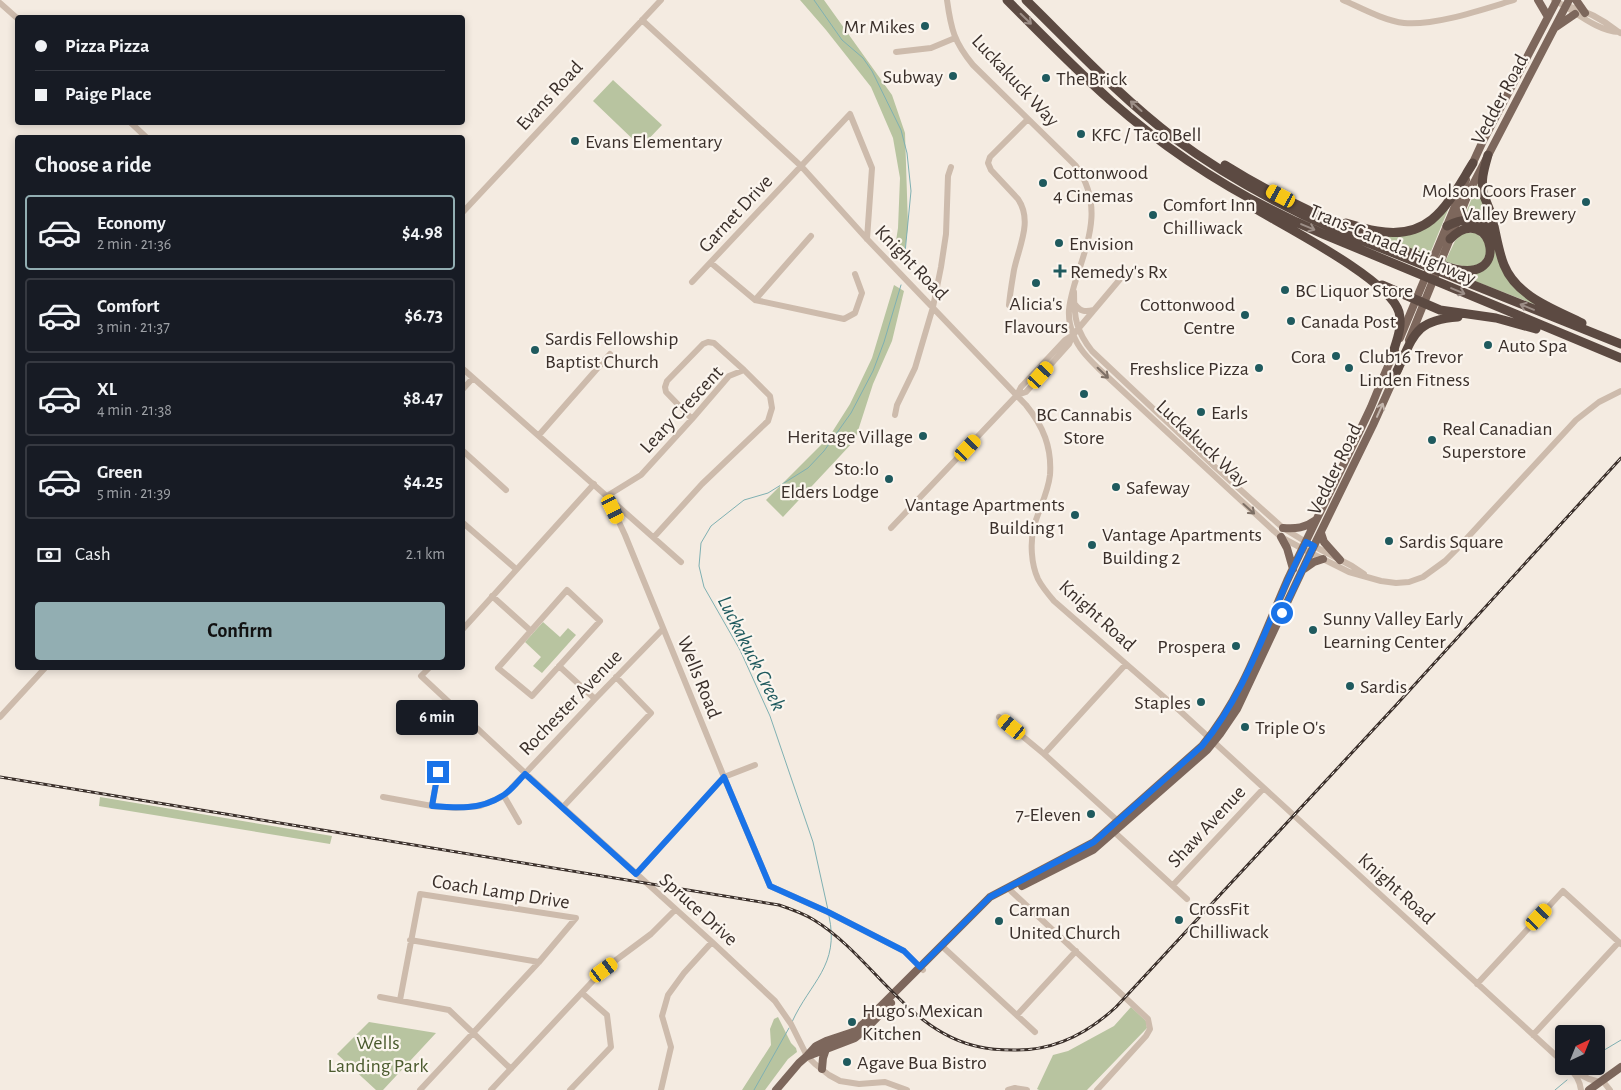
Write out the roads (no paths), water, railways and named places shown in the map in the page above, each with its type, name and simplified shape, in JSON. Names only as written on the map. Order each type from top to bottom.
[{"type":"highway","name":"Trans-Canada Highway","points":[[1007,0],[1088,80],[1133,119],[1177,154],[1256,202],[1286,218],[1621,358]]},
{"type":"highway","name":"Trans-Canada Highway","points":[[1026,0],[1091,64],[1174,138],[1211,164],[1257,192],[1293,211],[1336,230],[1621,344]]},
{"type":"highway","points":[[1133,119],[1179,160],[1249,205],[1325,249],[1390,296],[1397,306],[1400,320],[1400,328],[1392,356]]},
{"type":"highway","points":[[1156,123],[1231,169],[1363,235],[1454,269],[1473,271],[1483,267],[1490,254],[1490,245],[1482,232],[1471,228],[1466,229],[1455,233],[1450,239]]},
{"type":"highway","points":[[1488,155],[1482,183],[1507,272],[1526,294],[1581,323],[1621,340]]},
{"type":"highway","points":[[1320,215],[1375,231],[1410,232],[1427,224],[1441,213],[1473,164]]},
{"type":"highway","points":[[1448,226],[1458,220],[1481,223],[1490,230],[1497,240]]},
{"type":"highway","points":[[1362,274],[1420,302],[1447,311],[1523,324],[1621,358]]},
{"type":"highway","points":[[1397,371],[1414,336],[1426,324],[1438,319],[1474,315]]},
{"type":"main road","points":[[1538,0],[1548,17]]},
{"type":"main road","name":"Vedder Road","points":[[807,1056],[855,1038],[866,1029],[984,903],[1094,842],[1112,830],[1207,750],[1232,704],[1293,569],[1321,533],[1373,426],[1397,371],[1420,302],[1473,164],[1556,0]]},
{"type":"main road","points":[[1576,0],[1585,13]]},
{"type":"main road","name":"Vedder Road","points":[[1439,256],[1450,239],[1469,192],[1567,3]]},
{"type":"main road","points":[[1554,28],[1575,14]]},
{"type":"main road","name":"Vedder Road","points":[[1211,740],[1237,709],[1302,570],[1317,519],[1368,412],[1392,356],[1420,302]]},
{"type":"main road","points":[[1283,528],[1295,529],[1317,519]]},
{"type":"main road","points":[[1321,533],[1324,542],[1340,560]]},
{"type":"main road","points":[[1281,537],[1287,548],[1293,569]]},
{"type":"main road","points":[[1302,570],[1314,562],[1323,559]]},
{"type":"main road","name":"Vedder Road","points":[[776,1090],[816,1046],[853,1032],[987,906],[1010,889]]},
{"type":"main road","points":[[822,1069],[826,1049]]},
{"type":"main road","points":[[1589,1090],[1621,1067]]},
{"type":"street","name":"Evans Road","points":[[465,210],[661,0]]},
{"type":"street","name":"Luckakuck Way","points":[[947,0],[950,22],[961,50],[1076,166],[1084,177],[1092,206],[1091,227],[1068,309],[1073,335],[1078,345],[1098,368],[1281,537],[1340,560],[1369,578]]},
{"type":"street","points":[[1343,0],[1389,20],[1403,23],[1420,23],[1484,9],[1514,0]]},
{"type":"street","points":[[1556,0],[1567,3],[1612,26],[1620,33]]},
{"type":"street","points":[[0,3],[15,16]]},
{"type":"street","points":[[1567,3],[1575,14],[1610,32],[1620,33]]},
{"type":"street","name":"Knight Road","points":[[642,20],[801,166],[1017,395],[1038,420],[1046,436],[1050,476],[1034,528],[1032,551],[1038,579],[1054,600],[1264,788],[1555,1055]]},
{"type":"street","points":[[896,52],[931,48],[955,38]]},
{"type":"street","name":"Garnet Drive","points":[[692,282],[850,114],[872,168],[867,238]]},
{"type":"street","points":[[1009,305],[1014,269],[1025,226],[1025,218],[1022,204],[988,163],[990,157],[1028,119]]},
{"type":"street","points":[[133,125],[143,135]]},
{"type":"street","points":[[895,414],[897,405],[915,368],[933,307],[946,234],[948,176],[951,167]]},
{"type":"street","points":[[756,300],[811,236]]},
{"type":"street","points":[[711,262],[756,300],[844,319],[855,314],[862,293],[855,274]]},
{"type":"street","points":[[892,528],[1017,395],[1021,387],[1061,344],[1073,335],[1121,278]]},
{"type":"street","name":"Luckakuck Way","points":[[1074,288],[1075,315],[1078,329],[1083,340],[1092,351],[1283,528],[1323,559],[1349,572],[1369,578],[1396,583],[1410,582],[1423,577],[1433,570],[1456,550],[1576,420],[1599,402],[1621,391]]},
{"type":"street","points":[[1074,303],[1082,311],[1094,310]]},
{"type":"street","points":[[692,419],[666,392],[665,387],[667,381],[703,344],[708,342],[714,343],[744,370]]},
{"type":"street","points":[[538,435],[610,354]]},
{"type":"street","name":"Leary Crescent","points":[[607,496],[642,475],[729,376],[744,370],[770,396],[772,408],[768,420],[702,484],[654,537]]},
{"type":"street","name":"Wells Road","points":[[465,371],[607,496],[626,535],[770,886],[828,912],[904,951],[922,969]]},
{"type":"street","points":[[465,387],[473,378]]},
{"type":"street","points":[[465,453],[506,490]]},
{"type":"street","points":[[465,627],[594,484]]},
{"type":"street","points":[[607,496],[681,562]]},
{"type":"street","points":[[465,525],[516,569]]},
{"type":"street","points":[[567,590],[600,621],[532,696],[498,668],[530,630],[567,590]]},
{"type":"street","points":[[492,596],[530,630]]},
{"type":"street","name":"Rochester Avenue","points":[[383,797],[432,806],[456,808],[480,806],[504,796],[663,629]]},
{"type":"street","points":[[1044,754],[1126,664]]},
{"type":"street","points":[[559,666],[595,699]]},
{"type":"street","points":[[0,717],[43,670]]},
{"type":"street","name":"Spruce Drive","points":[[427,670],[421,676],[525,774],[775,1001],[791,1024],[807,1056]]},
{"type":"street","points":[[563,807],[652,713],[616,677]]},
{"type":"street","points":[[998,717],[1044,754],[1120,823]]},
{"type":"street","points":[[636,874],[724,777],[755,765]]},
{"type":"street","points":[[432,806],[438,772]]},
{"type":"street","name":"Shaw Avenue","points":[[1173,885],[1264,788]]},
{"type":"street","points":[[504,796],[519,822]]},
{"type":"street","points":[[1112,830],[1187,899]]},
{"type":"street","points":[[1010,889],[1146,1016],[1150,1023],[1150,1029],[1146,1036],[1096,1090]]},
{"type":"street","points":[[1477,984],[1564,891],[1620,943],[1533,1035]]},
{"type":"street","name":"Coach Lamp Drive","points":[[400,1000],[420,894],[576,918],[539,962],[420,1090]]},
{"type":"street","points":[[491,1090],[604,970],[651,934],[675,910]]},
{"type":"street","points":[[410,940],[539,962]]},
{"type":"street","points":[[660,1090],[671,1047],[662,1016],[668,995],[684,973],[712,942]]},
{"type":"street","points":[[944,948],[1034,1032]]},
{"type":"street","points":[[1017,1016],[1076,951]]},
{"type":"street","points":[[570,1090],[611,1047],[607,1015],[582,993]]},
{"type":"street","points":[[380,997],[449,1010],[511,1069]]},
{"type":"street","points":[[807,1056],[829,1075],[840,1081],[850,1083],[885,1082],[907,1090]]},
{"type":"street","points":[[1575,1075],[1581,1090]]},
{"type":"street","points":[[1581,1075],[1589,1079],[1601,1081],[1610,1090]]},
{"type":"street","points":[[1008,1090],[1015,1088],[1027,1090]]},
{"type":"waterway","name":"Luckakuck Creek","points":[[814,0],[842,40],[863,58],[872,71],[901,130],[907,153],[911,191],[904,263]]},
{"type":"waterway","name":"Luckakuck Creek","points":[[828,910],[813,842],[770,716],[740,650],[704,587],[699,566],[701,543],[711,526],[744,500],[768,493],[808,468],[824,451],[851,413],[873,371],[901,285]]},
{"type":"waterway","name":"Luckakuck Creek","points":[[792,1022],[827,961],[831,933],[829,916]]},
{"type":"waterway","name":"Luckakuck Creek","points":[[754,1090],[789,1028]]},
{"type":"waterway","points":[[1605,1050],[1621,1040]]},
{"type":"waterway","points":[[1555,1090],[1567,1080]]},
{"type":"railway","points":[[0,777],[779,905],[797,911],[835,935],[911,1010],[932,1026],[955,1039],[980,1047],[1028,1050],[1069,1039],[1094,1025],[1116,1007],[1398,703],[1621,458]]},
{"type":"place","name":"Mr Mikes","points":[[925,26]]},
{"type":"place","name":"Subway","points":[[953,76]]},
{"type":"place","name":"The Brick","points":[[1046,78]]},
{"type":"place","name":"KFC / Taco Bell","points":[[1081,134]]},
{"type":"place","name":"Evans Elementary","points":[[575,141]]},
{"type":"place","name":"Cottonwood 4 Cinemas","points":[[1043,183]]},
{"type":"place","name":"Molson Coors Fraser Valley Brewery","points":[[1586,202]]},
{"type":"place","name":"Comfort Inn Chilliwack","points":[[1153,215]]},
{"type":"place","name":"Envision","points":[[1059,243]]},
{"type":"place","name":"Remedy's Rx","points":[[1060,271]]},
{"type":"place","name":"Alicia's Flavours","points":[[1036,283]]},
{"type":"place","name":"BC Liquor Store","points":[[1285,290]]},
{"type":"place","name":"Cottonwood Centre","points":[[1245,315]]},
{"type":"place","name":"Canada Post","points":[[1291,321]]},
{"type":"place","name":"Auto Spa","points":[[1488,345]]},
{"type":"place","name":"Sardis Fellowship Baptist Church","points":[[535,350]]},
{"type":"place","name":"Cora","points":[[1336,356]]},
{"type":"place","name":"Freshslice Pizza","points":[[1259,368]]},
{"type":"place","name":"Club16 Trevor Linden Fitness","points":[[1349,368]]},
{"type":"place","name":"BC Cannabis Store","points":[[1084,394]]},
{"type":"place","name":"Earls","points":[[1201,412]]},
{"type":"place","name":"Heritage Village","points":[[923,436]]},
{"type":"place","name":"Real Canadian Superstore","points":[[1432,440]]},
{"type":"place","name":"Sto:lo Elders Lodge","points":[[889,479]]},
{"type":"place","name":"Safeway","points":[[1116,487]]},
{"type":"place","name":"Vantage Apartments Building 1","points":[[1075,515]]},
{"type":"place","name":"Sardis Square","points":[[1389,541]]},
{"type":"place","name":"Vantage Apartments Building 2","points":[[1092,545]]},
{"type":"place","name":"Sunny Valley Early Learning Center","points":[[1313,630]]},
{"type":"place","name":"Prospera","points":[[1236,646]]},
{"type":"place","name":"Sardis","points":[[1350,686]]},
{"type":"place","name":"Staples","points":[[1201,702]]},
{"type":"place","name":"Triple O's","points":[[1245,727]]},
{"type":"place","name":"7-Eleven","points":[[1091,814]]},
{"type":"place","name":"CrossFit Chilliwack","points":[[1179,920]]},
{"type":"place","name":"Carman United Church","points":[[999,921]]},
{"type":"place","name":"Hugo's Mexican Kitchen","points":[[852,1022]]},
{"type":"place","name":"Agave Bua Bistro","points":[[847,1062]]},
{"type":"park label","name":"Wells Landing Park","points":[[378,1054]]}]
